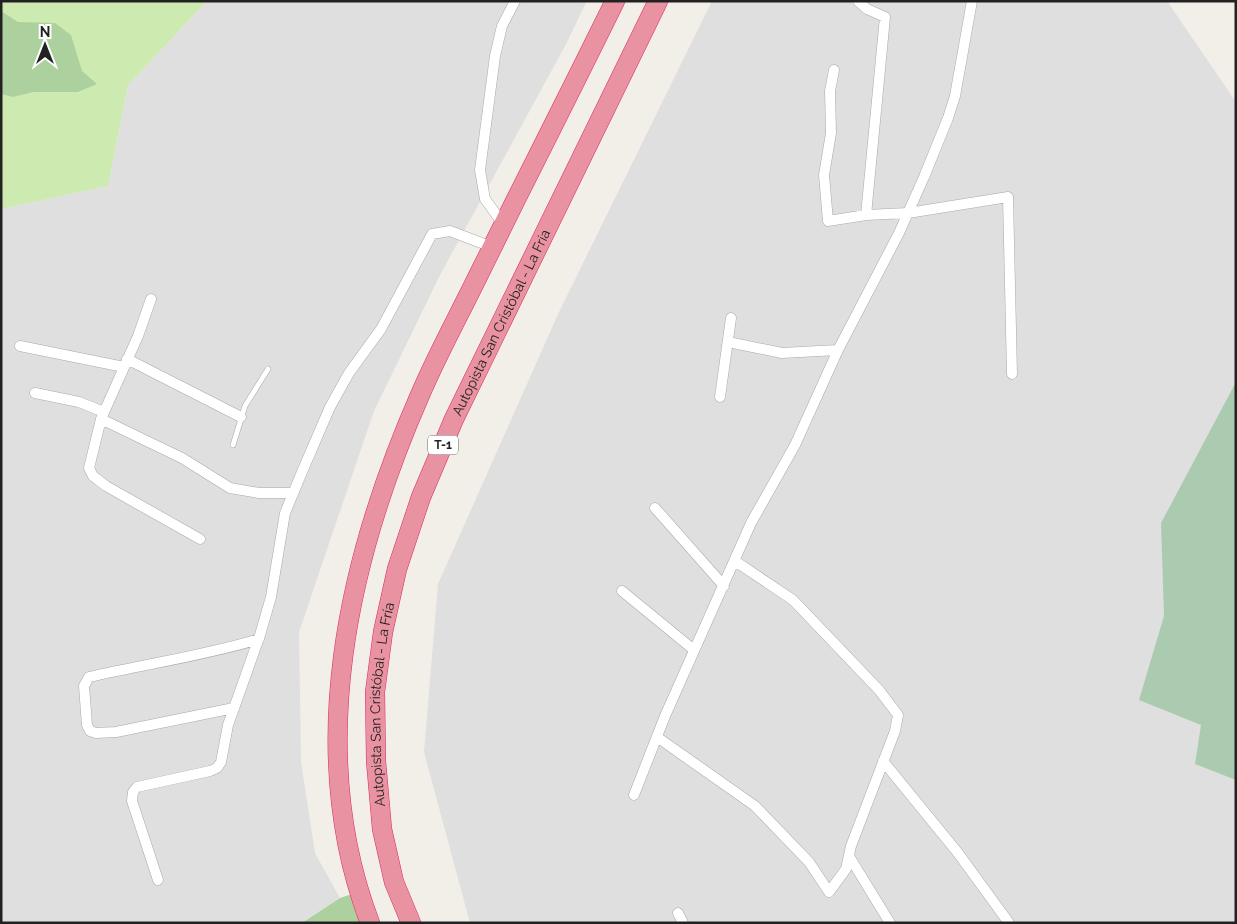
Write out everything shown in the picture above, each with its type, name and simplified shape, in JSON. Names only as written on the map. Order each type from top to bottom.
[{"type":"highway","points":[[370,923],[358,892],[344,828],[339,768],[338,701],[345,636],[369,529],[420,395],[614,1]]},
{"type":"highway","name":"Autopista San Cristóbal - La Fría","points":[[411,923],[394,882],[382,829],[376,761],[375,692],[383,632],[397,569],[421,497],[454,419],[658,1]]},
{"type":"street","points":[[503,224],[485,199],[480,170],[495,56],[502,26],[515,1]]},
{"type":"street","points":[[858,1],[867,9],[885,17],[866,215]]},
{"type":"street","points":[[634,795],[694,650],[736,561],[751,523],[795,445],[829,374],[838,350],[908,213],[948,118],[960,72],[972,1]]},
{"type":"street","points":[[834,70],[830,91],[831,133],[824,175],[828,221],[866,215],[908,213],[1008,197],[1012,374]]},
{"type":"street","points":[[158,880],[132,801],[133,792],[137,787],[210,771],[217,768],[221,762],[228,725],[259,639],[271,597],[285,514],[330,407],[349,373],[381,329],[432,234],[450,231],[492,247]]},
{"type":"street","points":[[151,299],[126,363],[102,416],[89,468],[93,476],[106,486],[200,539]]},
{"type":"street","points":[[720,397],[731,318]]},
{"type":"street","points":[[728,342],[782,353],[838,350]]},
{"type":"street","points":[[20,346],[126,363],[242,417]]},
{"type":"street","points":[[35,393],[79,402],[182,458],[230,488],[259,493],[293,493]]},
{"type":"street","points":[[655,508],[724,586]]},
{"type":"street","points":[[657,737],[755,806],[809,862],[829,892],[846,869],[849,856],[895,731],[898,715],[890,703],[793,600],[736,561]]},
{"type":"street","points":[[622,591],[694,650]]},
{"type":"street","points":[[234,708],[116,732],[96,734],[90,731],[87,725],[84,686],[89,677],[198,655],[259,639]]},
{"type":"street","points":[[883,761],[958,853],[1008,923]]},
{"type":"street","points":[[849,856],[890,923]]},
{"type":"lane","points":[[233,445],[249,398],[268,369]]},
{"type":"shaded area","points":[[207,1],[587,1],[565,46],[440,275],[374,411],[299,632],[301,762],[315,853],[340,898],[302,923],[1,923],[1,209],[108,186],[128,85]]},
{"type":"shaded area","points":[[712,1],[1167,1],[1236,102],[1236,923],[470,923],[424,752],[438,584],[559,312]]},
{"type":"green space","points":[[1,1],[207,1],[128,85],[108,186],[1,209]]},
{"type":"green space","points":[[1,11],[18,22],[55,23],[71,35],[82,71],[97,84],[78,92],[33,92],[13,97],[1,94]]},
{"type":"green space","points":[[1236,382],[1236,780],[1195,764],[1201,725],[1139,700],[1164,616],[1161,523]]},
{"type":"green space","points":[[358,892],[370,923],[302,923],[340,898]]}]
